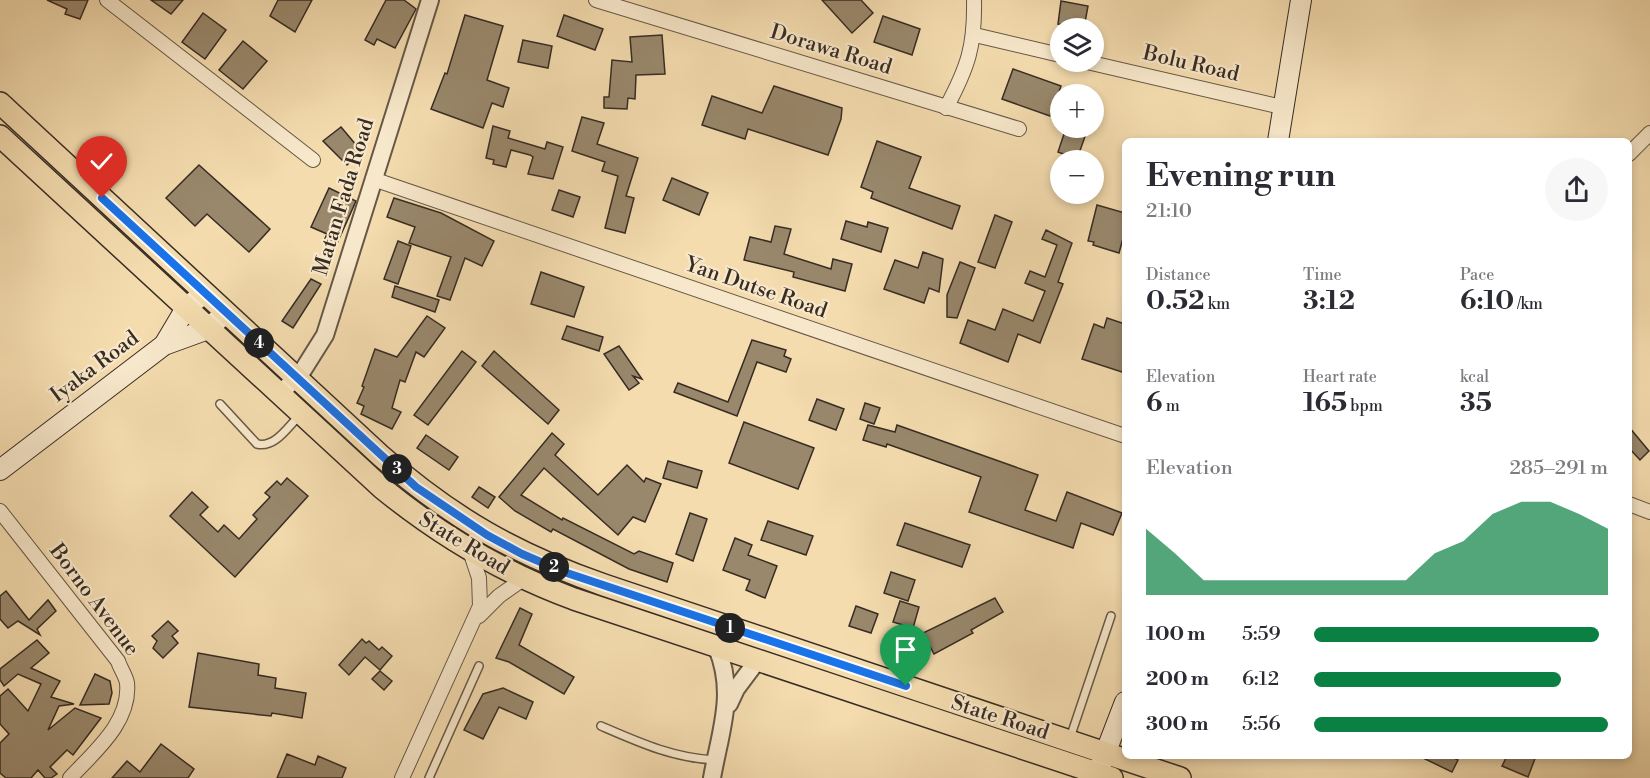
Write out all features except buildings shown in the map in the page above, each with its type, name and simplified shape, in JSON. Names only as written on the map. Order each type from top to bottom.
[{"type":"main road","points":[[1279,138],[1286,108],[1301,0]]},
{"type":"main road","points":[[1293,138],[1305,71],[1314,0]]},
{"type":"main road","name":"State Road","points":[[0,103],[203,294],[416,487],[458,517],[522,554],[604,585],[1104,752],[1125,765],[1180,778]]},
{"type":"main road","name":"State Road","points":[[0,136],[208,329],[410,511],[470,552],[523,579],[574,599],[1102,776]]},
{"type":"main road","points":[[164,345],[186,308],[203,294]]},
{"type":"main road","name":"Iyaka Road","points":[[0,470],[164,345],[208,329],[225,313]]},
{"type":"main road","points":[[1102,776],[1104,752],[1122,709]]},
{"type":"street","points":[[106,0],[313,160]]},
{"type":"street","name":"Matan Fada Road","points":[[280,394],[297,377],[316,352],[325,335],[430,0]]},
{"type":"street","name":"Dorawa Road","points":[[596,0],[1019,129]]},
{"type":"street","points":[[946,108],[964,71],[975,35],[974,0]]},
{"type":"street","points":[[975,35],[1050,53]]},
{"type":"street","name":"Bolu Road","points":[[1104,66],[1286,108]]},
{"type":"street","points":[[1632,151],[1650,133]]},
{"type":"street","name":"Yan Dutse Road","points":[[373,179],[1122,435]]},
{"type":"street","points":[[1632,505],[1650,512]]},
{"type":"street","name":"Borno Avenue","points":[[0,511],[117,661],[127,682],[124,707],[110,734],[70,778]]},
{"type":"street","points":[[402,778],[476,620],[482,592],[470,552]]},
{"type":"street","points":[[476,620],[499,596],[523,579]]},
{"type":"street","points":[[712,778],[726,710],[727,677],[717,648]]},
{"type":"street","points":[[726,710],[736,689],[757,661]]},
{"type":"lane","points":[[220,404],[257,444],[264,445],[272,444],[301,414]]},
{"type":"lane","points":[[1069,741],[1111,616]]},
{"type":"lane","points":[[429,778],[478,666]]},
{"type":"lane","points":[[601,726],[653,749],[693,759],[715,760]]},
{"type":"route","points":[[102,198],[203,294],[416,487],[487,535],[522,554],[564,572],[906,686]]}]
